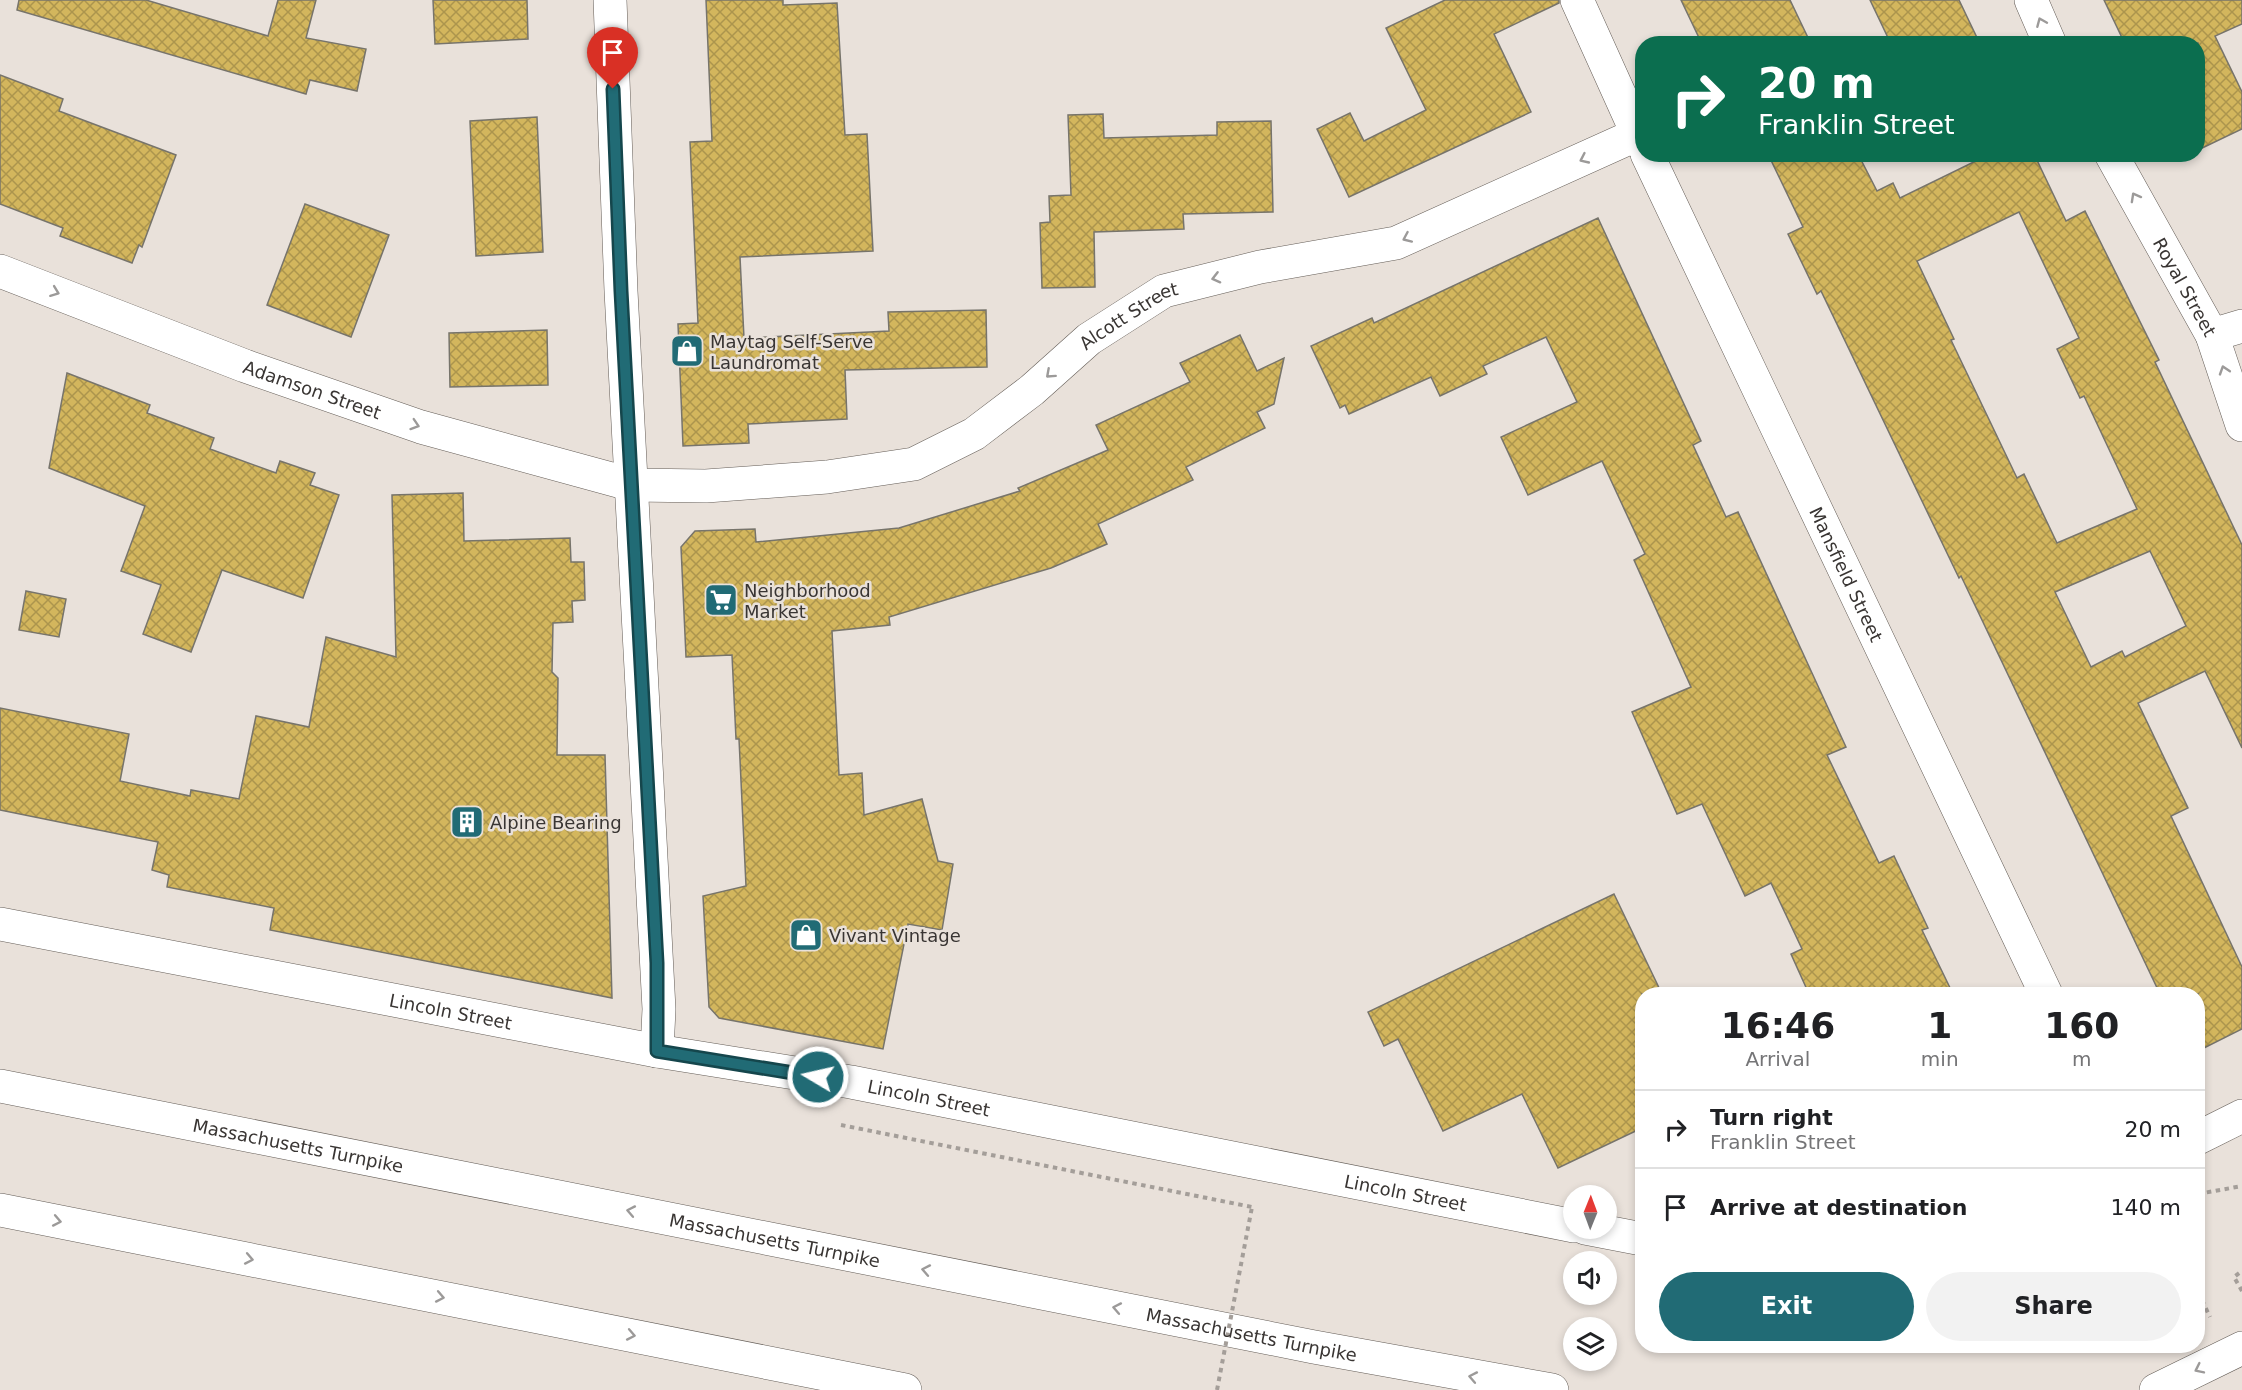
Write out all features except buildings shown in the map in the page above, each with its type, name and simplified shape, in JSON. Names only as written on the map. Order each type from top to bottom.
[{"type":"main road","points":[[610,0],[621,291],[633,485],[658,998],[657,1051]]},
{"type":"main road","name":"Mansfield Street","points":[[1576,0],[1635,129]]},
{"type":"main road","points":[[2031,0],[2047,36]]},
{"type":"main road","name":"Alcott Street","points":[[633,485],[717,485],[827,477],[914,464],[974,434],[1032,390],[1089,339],[1164,291],[1260,267],[1396,243],[1635,147]]},
{"type":"main road","name":"Mansfield Street","points":[[1651,162],[2043,987]]},
{"type":"main road","name":"Royal Street","points":[[2116,162],[2227,330],[2242,425]]},
{"type":"main road","name":"Adamson Street","points":[[0,271],[245,366],[421,427],[633,485]]},
{"type":"main road","name":"Lincoln Street","points":[[0,924],[657,1051],[851,1082],[1563,1224]]},
{"type":"main road","name":"Massachusetts Turnpike","points":[[0,1086],[1325,1349],[1551,1390]]},
{"type":"main road","points":[[2205,1134],[2242,1116]]},
{"type":"main road","points":[[0,1210],[905,1390]]},
{"type":"main road","points":[[1617,1234],[1635,1238]]},
{"type":"main road","points":[[2156,1390],[2242,1348]]},
{"type":"path","points":[[893,1136],[1252,1207],[1217,1390]]},
{"type":"path","points":[[2205,1193],[2242,1186]]},
{"type":"path","points":[[2242,1271],[2235,1277],[2242,1291]]},
{"type":"path","points":[[2205,1307],[2210,1317]]},
{"type":"place","name":"Maytag Self-Serve Laundromat","points":[[687,351]]},
{"type":"place","name":"Neighborhood Market","points":[[721,600]]},
{"type":"place","name":"Alpine Bearing","points":[[467,822]]},
{"type":"place","name":"Vivant Vintage","points":[[806,935]]},
{"type":"route","points":[[613,89],[621,291],[657,963],[659,1009],[657,1051],[818,1077]]}]
